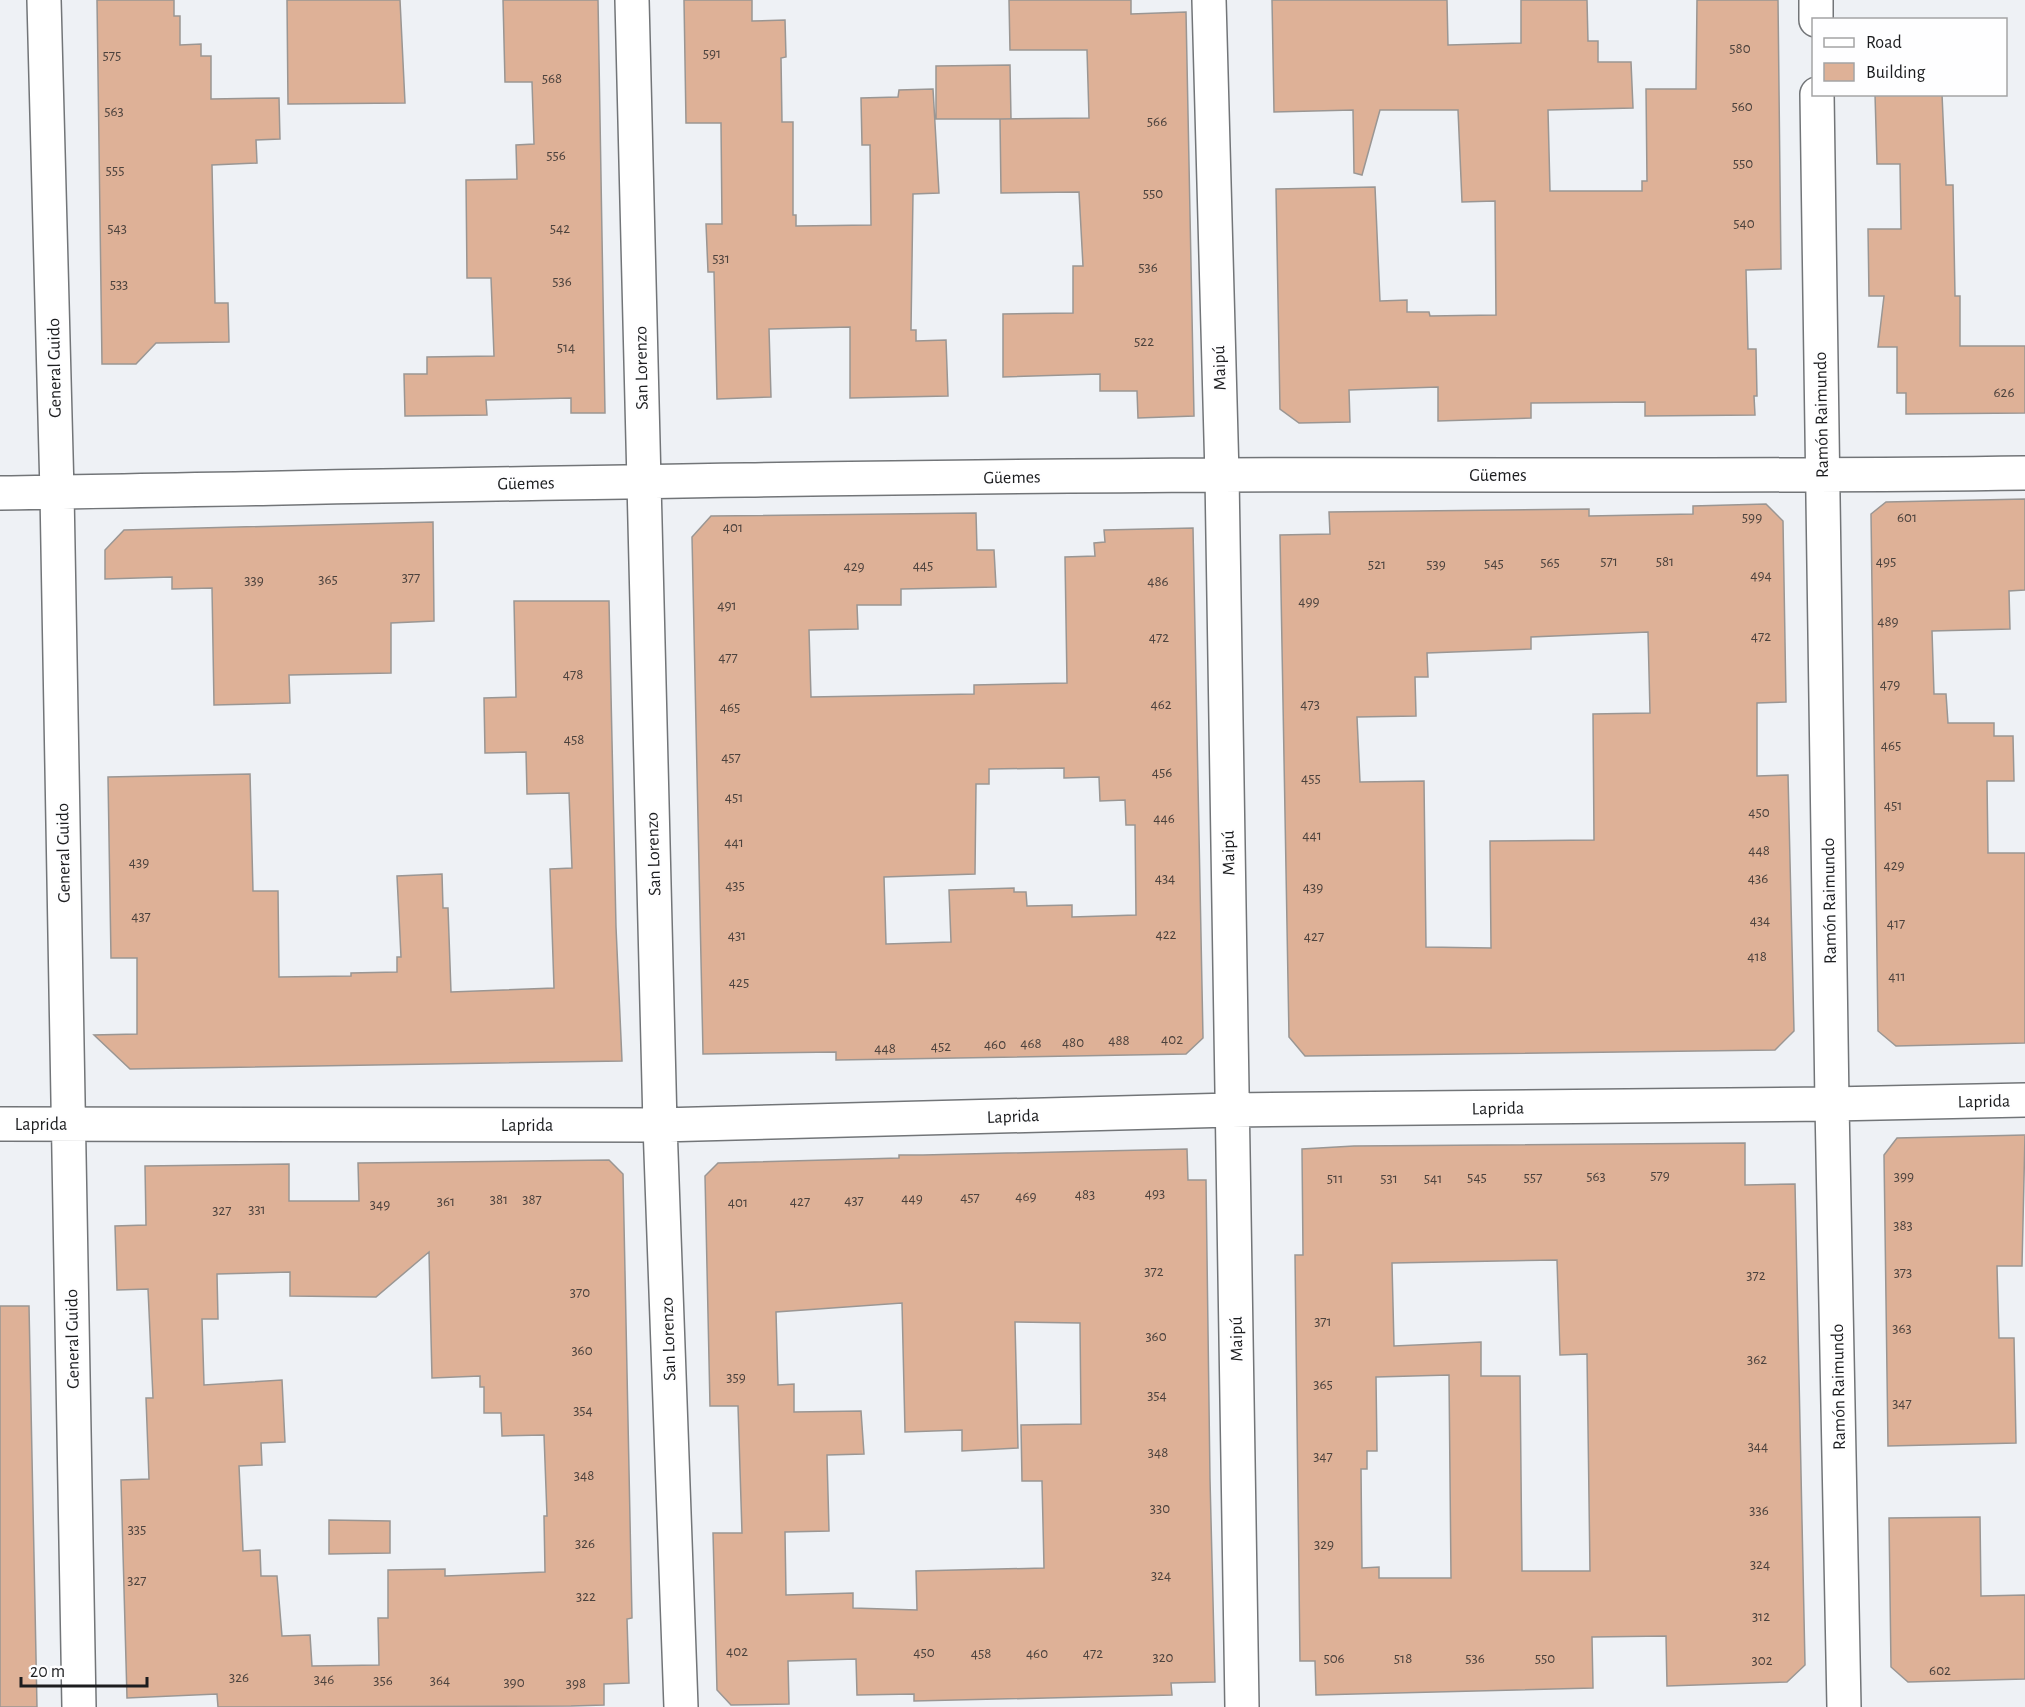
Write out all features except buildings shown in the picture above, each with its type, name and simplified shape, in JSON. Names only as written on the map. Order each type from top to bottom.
[{"type":"street","name":"General Guido","points":[[44,0],[57,492],[79,1707]]},
{"type":"street","name":"San Lorenzo","points":[[632,0],[660,1125],[681,1707]]},
{"type":"street","name":"Maipú","points":[[1209,0],[1222,475],[1242,1707]]},
{"type":"street","points":[[1816,0],[1816,18]]},
{"type":"street","name":"Ramón Raimundo","points":[[1817,96],[1832,1104],[1844,1707]]},
{"type":"street","name":"Güemes","points":[[0,494],[644,481],[1222,475],[1822,476],[2025,473]]},
{"type":"street","name":"Laprida","points":[[0,1124],[660,1125],[1232,1110],[2025,1100]]}]
